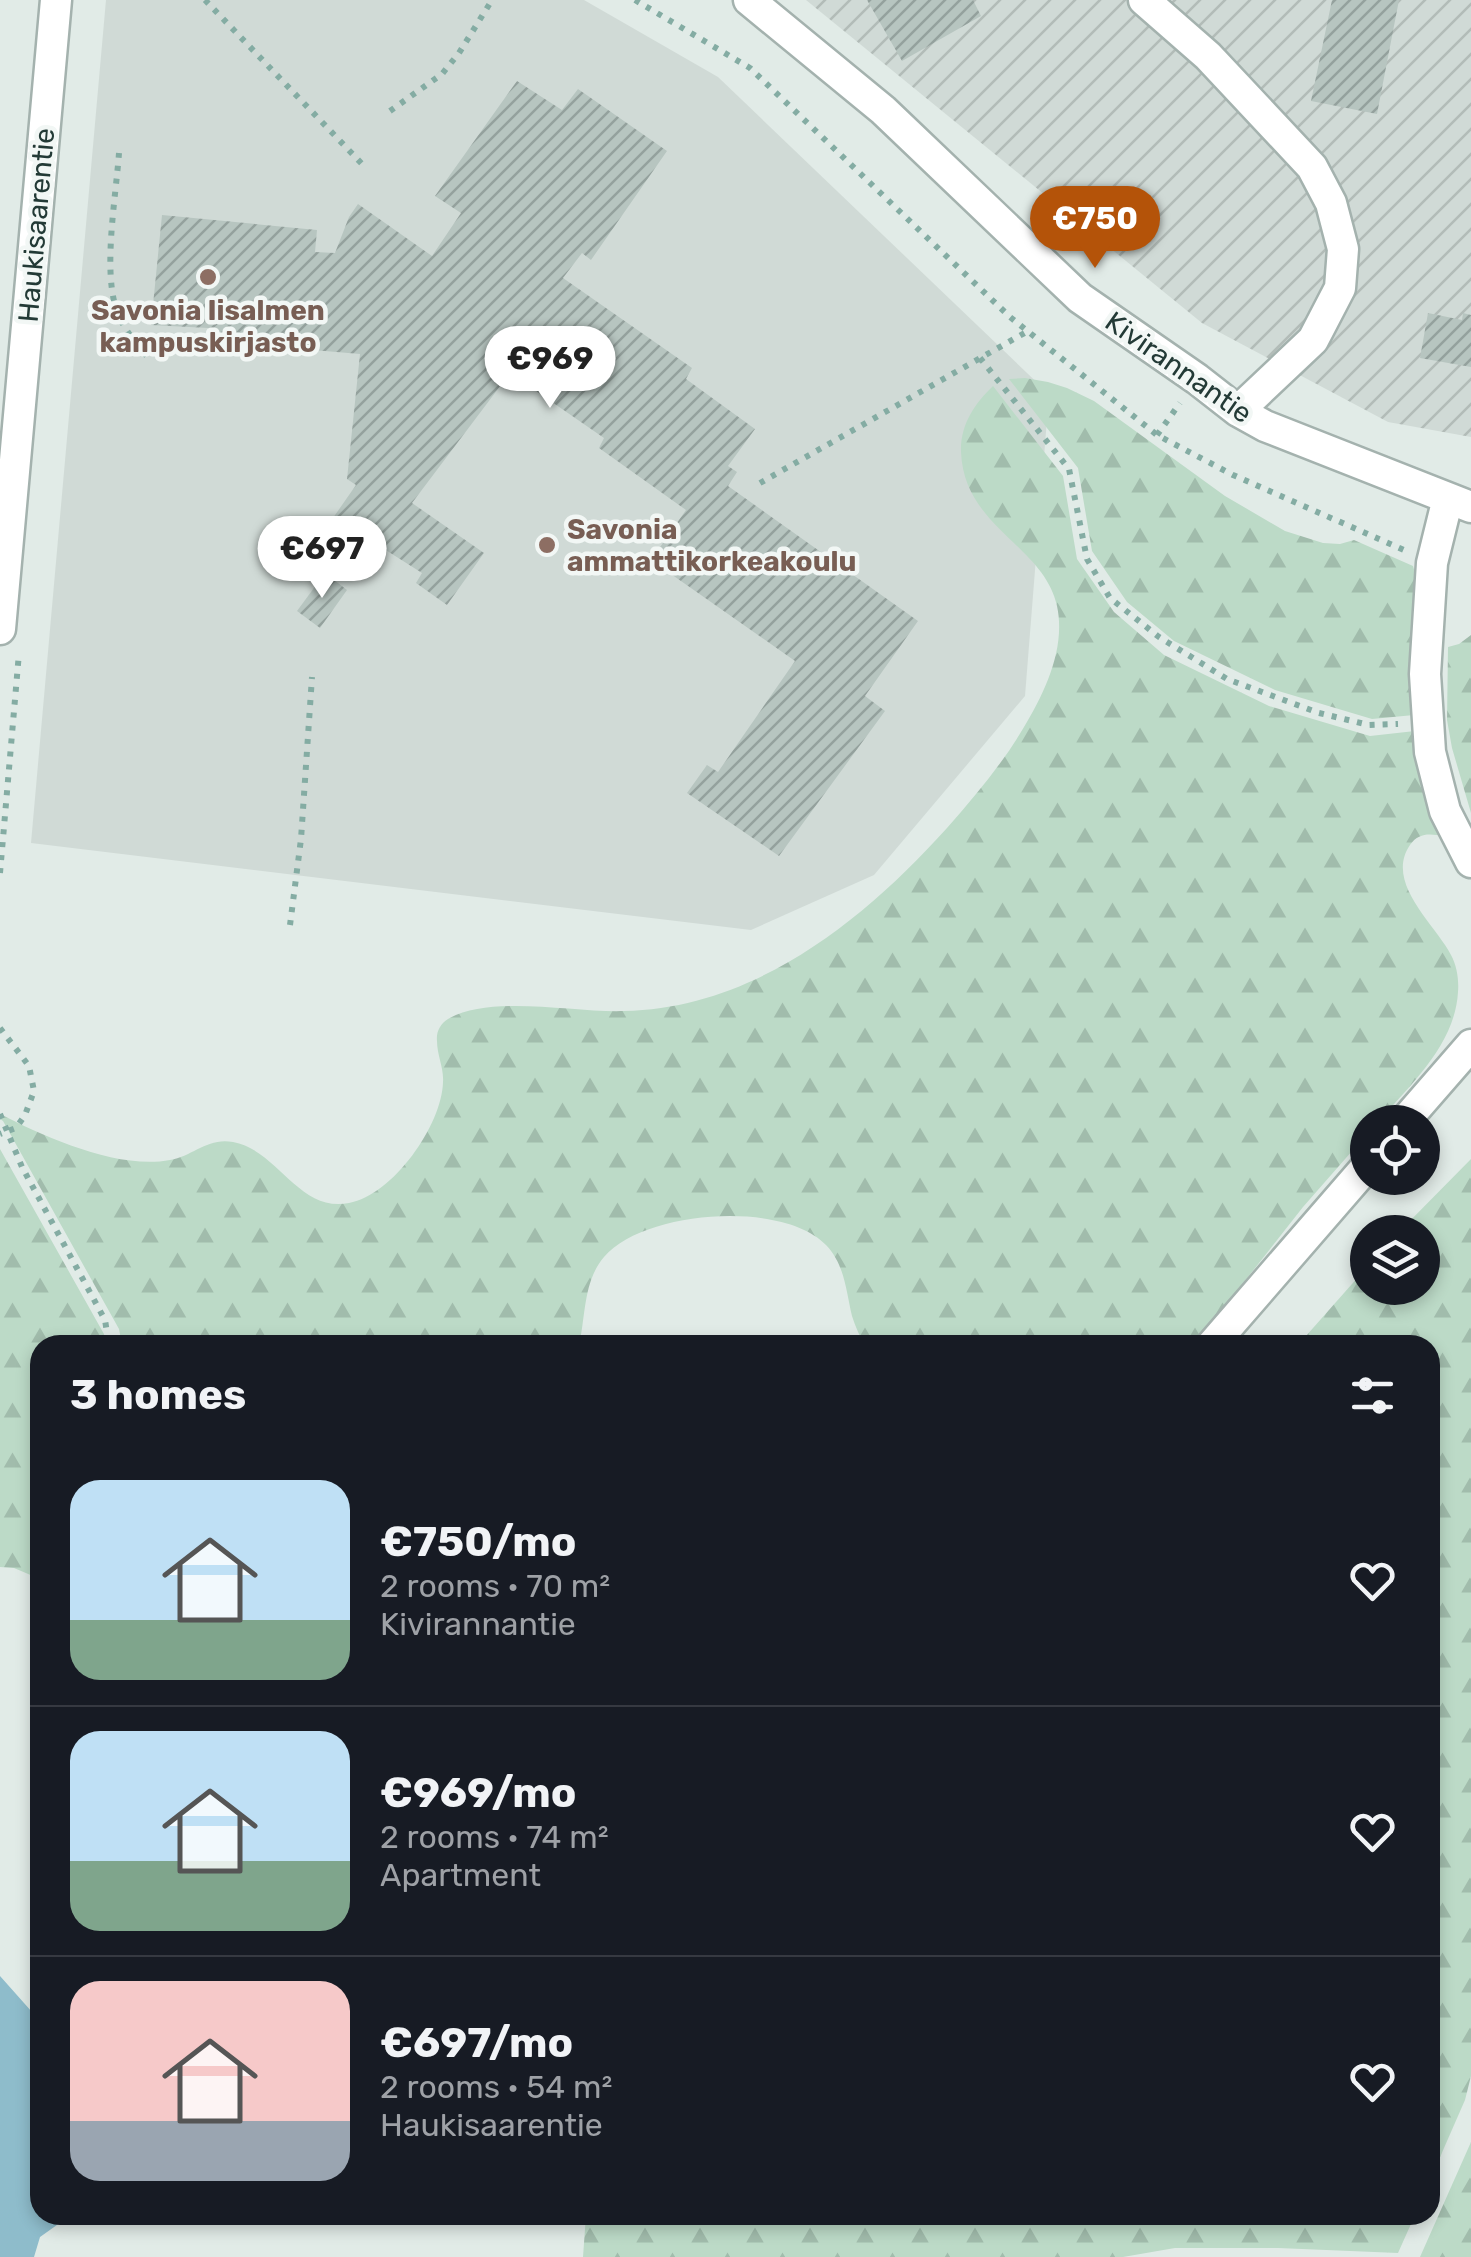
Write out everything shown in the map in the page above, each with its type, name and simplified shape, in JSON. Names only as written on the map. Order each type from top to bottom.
[{"type":"street","name":"Haukisaarentie","points":[[0,630],[56,0]]},
{"type":"street","name":"Kivirannantie","points":[[749,0],[883,110],[1080,298],[1238,411],[1265,426],[1460,502]]},
{"type":"street","points":[[1144,0],[1208,56],[1312,167],[1331,203],[1344,249],[1340,288],[1313,340],[1238,411]]},
{"type":"street","points":[[1460,502],[1432,563],[1425,674],[1430,752],[1445,811],[1471,862]]},
{"type":"street","points":[[1419,1105],[1471,1045]]},
{"type":"street","points":[[1221,1335],[1350,1186]]},
{"type":"path","points":[[205,0],[364,166]]},
{"type":"path","points":[[390,111],[442,74],[492,0]]},
{"type":"path","points":[[636,0],[750,68],[1010,317],[1157,435],[1232,475],[1432,563]]},
{"type":"path","points":[[119,153],[110,276],[116,309],[128,334],[150,360]]},
{"type":"path","points":[[760,483],[1028,331]]},
{"type":"path","points":[[980,358],[1069,469],[1088,559],[1110,598],[1159,637],[1227,678],[1318,713],[1368,725],[1409,724]]},
{"type":"path","points":[[290,925],[301,839],[312,677]]},
{"type":"path","points":[[0,1028],[30,1066],[34,1091],[16,1128],[4,1133]]},
{"type":"path","points":[[0,1114],[4,1133],[105,1320],[107,1335]]},
{"type":"shaded area","name":"Savonia ammattikorkeakoulu","points":[[106,0],[584,0],[718,77],[1049,394],[1025,696],[874,875],[751,930],[31,843]]},
{"type":"shaded area","points":[[806,0],[1471,0],[1471,437],[1388,422],[1202,323]]},
{"type":"green space","points":[[1025,378],[1067,388],[1094,401],[1225,496],[1285,531],[1323,543],[1354,540],[1413,566],[1420,590],[1414,715],[1372,719],[1275,690],[1174,641],[1127,602],[1092,551],[1078,468],[1009,379]]},
{"type":"green space","points":[[993,386],[1063,476],[1077,559],[1114,612],[1164,655],[1269,706],[1370,736],[1415,731],[1444,836],[1425,835],[1413,841],[1404,859],[1403,874],[1415,903],[1455,964],[1458,992],[1449,1029],[1429,1063],[1393,1105],[1350,1105],[1350,1153],[1199,1335],[860,1335],[841,1270],[826,1245],[806,1231],[779,1221],[714,1216],[650,1229],[623,1241],[604,1257],[592,1277],[581,1335],[120,1335],[0,1114],[82,1149],[128,1160],[170,1160],[208,1144],[233,1142],[263,1156],[316,1199],[332,1204],[349,1203],[366,1197],[398,1173],[424,1137],[440,1099],[443,1077],[437,1038],[448,1019],[486,1007],[624,1011],[672,1006],[718,994],[762,976],[842,926],[880,895],[947,828],[1024,727],[1046,684],[1059,638],[1057,606],[1049,585],[1037,567],[989,518],[965,478],[961,452],[966,424]]},
{"type":"green space","points":[[1471,635],[1471,813],[1447,720],[1448,647]]},
{"type":"green space","points":[[0,1149],[104,1335],[30,1335],[30,1575],[0,1567]]},
{"type":"green space","points":[[1471,1159],[1471,2076],[1440,2157],[1440,1335],[1307,1335],[1350,1286],[1350,1305],[1440,1305],[1440,1215],[1416,1215],[1440,1195]]},
{"type":"green space","points":[[1471,2142],[1471,2257],[1420,2257],[1434,2225],[1440,2225],[1440,2212]]},
{"type":"green space","points":[[585,2225],[1411,2225],[1398,2253],[1175,2248],[1123,2257],[583,2257]]},
{"type":"water","points":[[0,1976],[30,2010],[30,2225],[57,2225],[40,2237],[34,2257],[0,2257]]},
{"type":"building","points":[[867,0],[973,0],[981,16],[902,61]]},
{"type":"building","points":[[1332,0],[1399,0],[1377,114],[1311,101]]},
{"type":"building","name":"Savonia ammattikorkeakoulu","points":[[517,81],[562,110],[578,89],[667,151],[591,260],[582,253],[563,278],[692,368],[686,379],[755,429],[728,466],[737,472],[728,486],[918,621],[865,696],[885,711],[779,856],[687,793],[707,765],[718,772],[795,661],[651,560],[686,510],[599,448],[604,438],[510,373],[412,503],[484,553],[447,605],[416,583],[422,573],[381,547],[371,558],[326,528],[356,485],[347,479],[360,354],[217,342],[208,328],[151,325],[162,215],[317,230],[315,252],[335,253],[358,204],[432,256],[461,213],[435,196]]},
{"type":"building","points":[[1428,313],[1462,320],[1463,313],[1471,315],[1471,367],[1420,358]]},
{"type":"building","points":[[325,573],[347,590],[320,628],[297,611]]},
{"type":"place","name":"Savonia Iisalmen kampuskirjasto","points":[[208,277]]},
{"type":"place","name":"Savonia ammattikorkeakoulu","points":[[547,545]]}]
